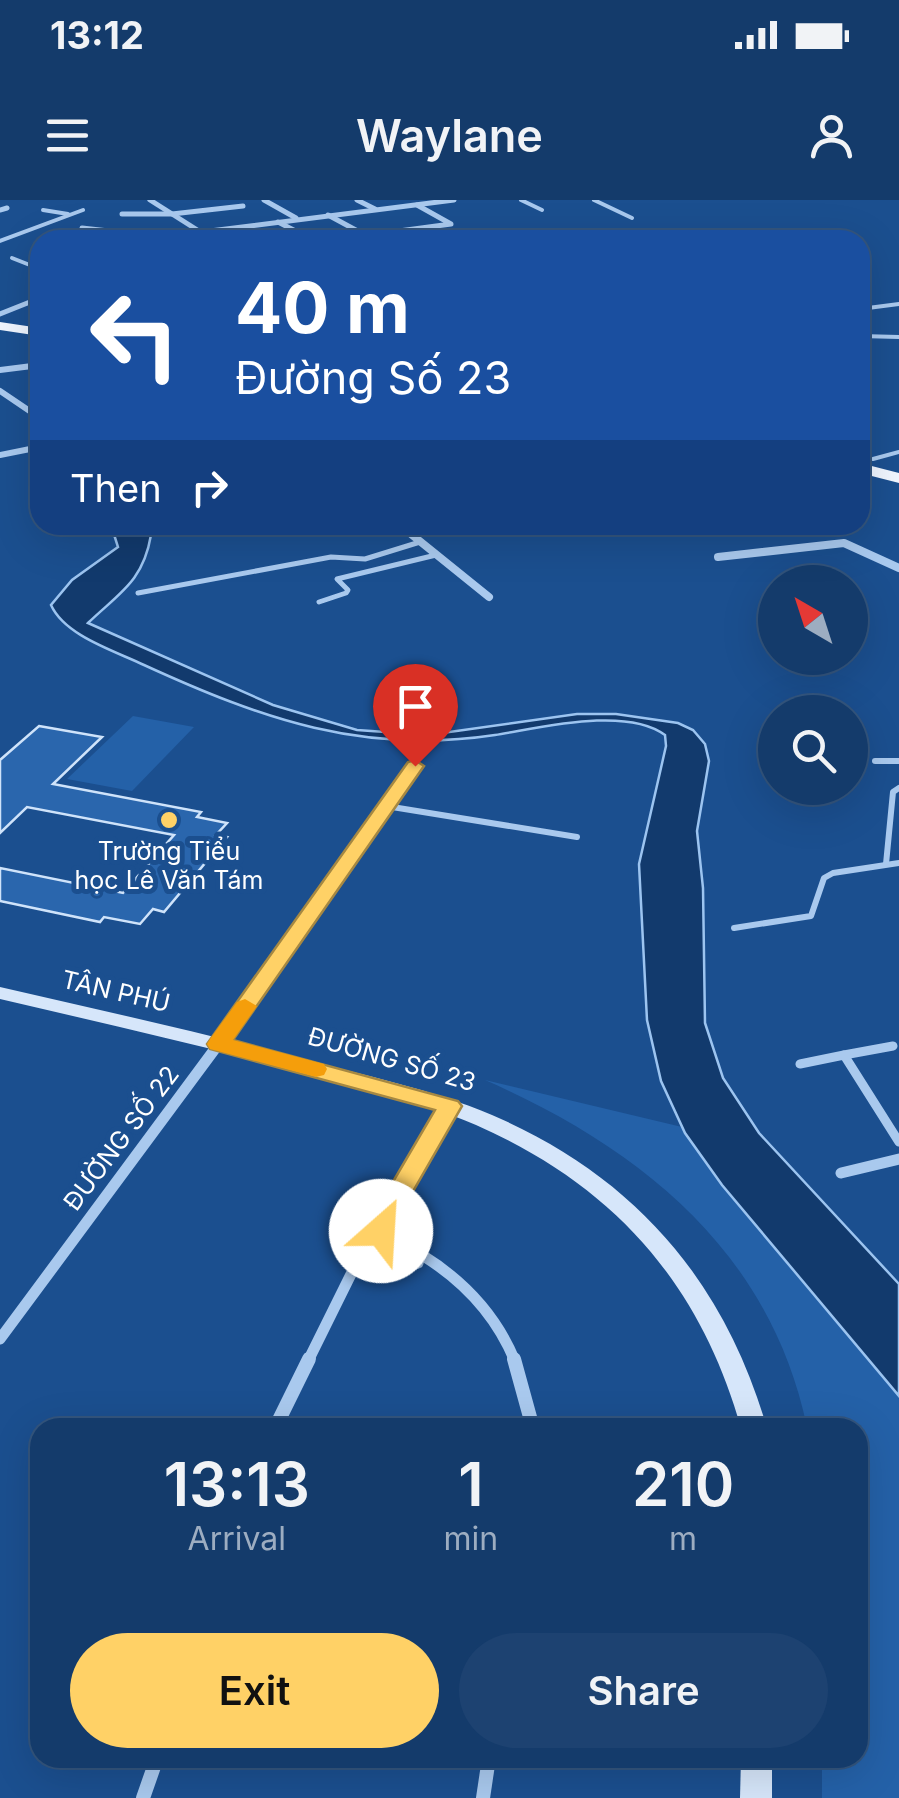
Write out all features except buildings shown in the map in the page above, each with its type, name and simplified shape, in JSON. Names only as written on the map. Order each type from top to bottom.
[{"type":"main road","points":[[0,316],[30,322]]},
{"type":"main road","points":[[0,326],[30,330]]},
{"type":"main road","points":[[870,462],[899,466]]},
{"type":"main road","points":[[870,464],[899,478]]},
{"type":"street","points":[[150,200],[196,230]]},
{"type":"street","points":[[264,200],[297,219]]},
{"type":"street","points":[[357,200],[376,209]]},
{"type":"street","points":[[215,230],[454,200]]},
{"type":"street","points":[[408,230],[451,224],[416,205]]},
{"type":"street","points":[[122,214],[172,214],[243,206]]},
{"type":"street","points":[[0,210],[7,208]]},
{"type":"street","points":[[328,215],[355,230]]},
{"type":"street","points":[[277,222],[293,230]]},
{"type":"street","points":[[82,228],[96,230]]},
{"type":"street","points":[[0,316],[30,302]]},
{"type":"street","points":[[0,370],[30,366]]},
{"type":"street","points":[[0,391],[30,411]]},
{"type":"street","points":[[0,455],[30,449]]},
{"type":"street","points":[[412,535],[490,597]]},
{"type":"street","points":[[718,558],[844,544],[899,568]]},
{"type":"street","name":"ĐƯỜNG SỐ 22","points":[[0,1340],[219,1044],[415,766]]},
{"type":"street","name":"TÂN PHÚ","points":[[0,993],[219,1044]]},
{"type":"street","name":"ĐƯỜNG SỐ 23","points":[[219,1044],[450,1106],[553,1155],[599,1187],[639,1223],[684,1276],[725,1340],[743,1382],[752,1418]]},
{"type":"street","points":[[280,1418],[366,1241],[376,1233],[450,1106]]},
{"type":"street","points":[[841,1173],[899,1159]]},
{"type":"street","points":[[362,1254],[370,1267],[393,1273],[415,1266],[422,1255],[422,1244],[411,1233],[376,1233]]},
{"type":"street","points":[[422,1255],[466,1288],[507,1342],[526,1391],[530,1418]]},
{"type":"street","points":[[143,1798],[154,1768]]},
{"type":"street","points":[[482,1798],[486,1768]]},
{"type":"street","points":[[756,1798],[758,1768]]},
{"type":"lane","points":[[521,200],[542,210]]},
{"type":"lane","points":[[594,200],[632,218]]},
{"type":"lane","points":[[43,210],[68,214]]},
{"type":"lane","points":[[0,241],[83,210]]},
{"type":"lane","points":[[12,258],[30,265]]},
{"type":"lane","points":[[870,308],[899,304]]},
{"type":"lane","points":[[870,337],[899,338]]},
{"type":"lane","points":[[870,459],[899,452]]},
{"type":"lane","points":[[138,592],[331,557],[365,558],[420,542]]},
{"type":"lane","points":[[319,602],[346,593],[348,590],[337,583],[344,576],[436,556]]},
{"type":"lane","points":[[874,762],[899,761]]},
{"type":"lane","points":[[886,864],[893,792],[899,788]]},
{"type":"lane","points":[[386,806],[578,837]]},
{"type":"lane","points":[[734,928],[811,916],[824,878],[842,870],[899,863]]},
{"type":"lane","points":[[800,1064],[893,1046]]},
{"type":"lane","points":[[844,1056],[899,1142]]},
{"type":"shaded area","points":[[114,535],[151,535],[136,576],[88,623],[273,705],[357,730],[428,735],[577,714],[616,714],[678,723],[693,730],[705,744],[709,761],[697,831],[703,888],[705,1023],[723,1078],[759,1133],[899,1284],[899,1396],[722,1185],[685,1133],[661,1081],[647,1020],[639,864],[666,746],[665,735],[648,726],[606,720],[447,740],[401,740],[314,728],[230,702],[92,641],[58,616],[51,605],[72,580],[118,547]]},
{"type":"shaded area","points":[[133,716],[194,727],[132,791],[67,779]]},
{"type":"shaded area","points":[[485,1080],[682,1127],[722,1185],[899,1396],[899,1798],[822,1798],[822,1768],[868,1768],[868,1418],[804,1418],[789,1365],[763,1309],[730,1258],[691,1214],[646,1174],[542,1108]]},
{"type":"slow traffic","points":[[245,1006],[219,1044],[316,1069]]},
{"type":"place","name":"Trường Tiểu học Lê Văn Tám","points":[[169,820]]},
{"type":"route","points":[[381,1231],[376,1233],[450,1106],[219,1044],[415,766]]}]
